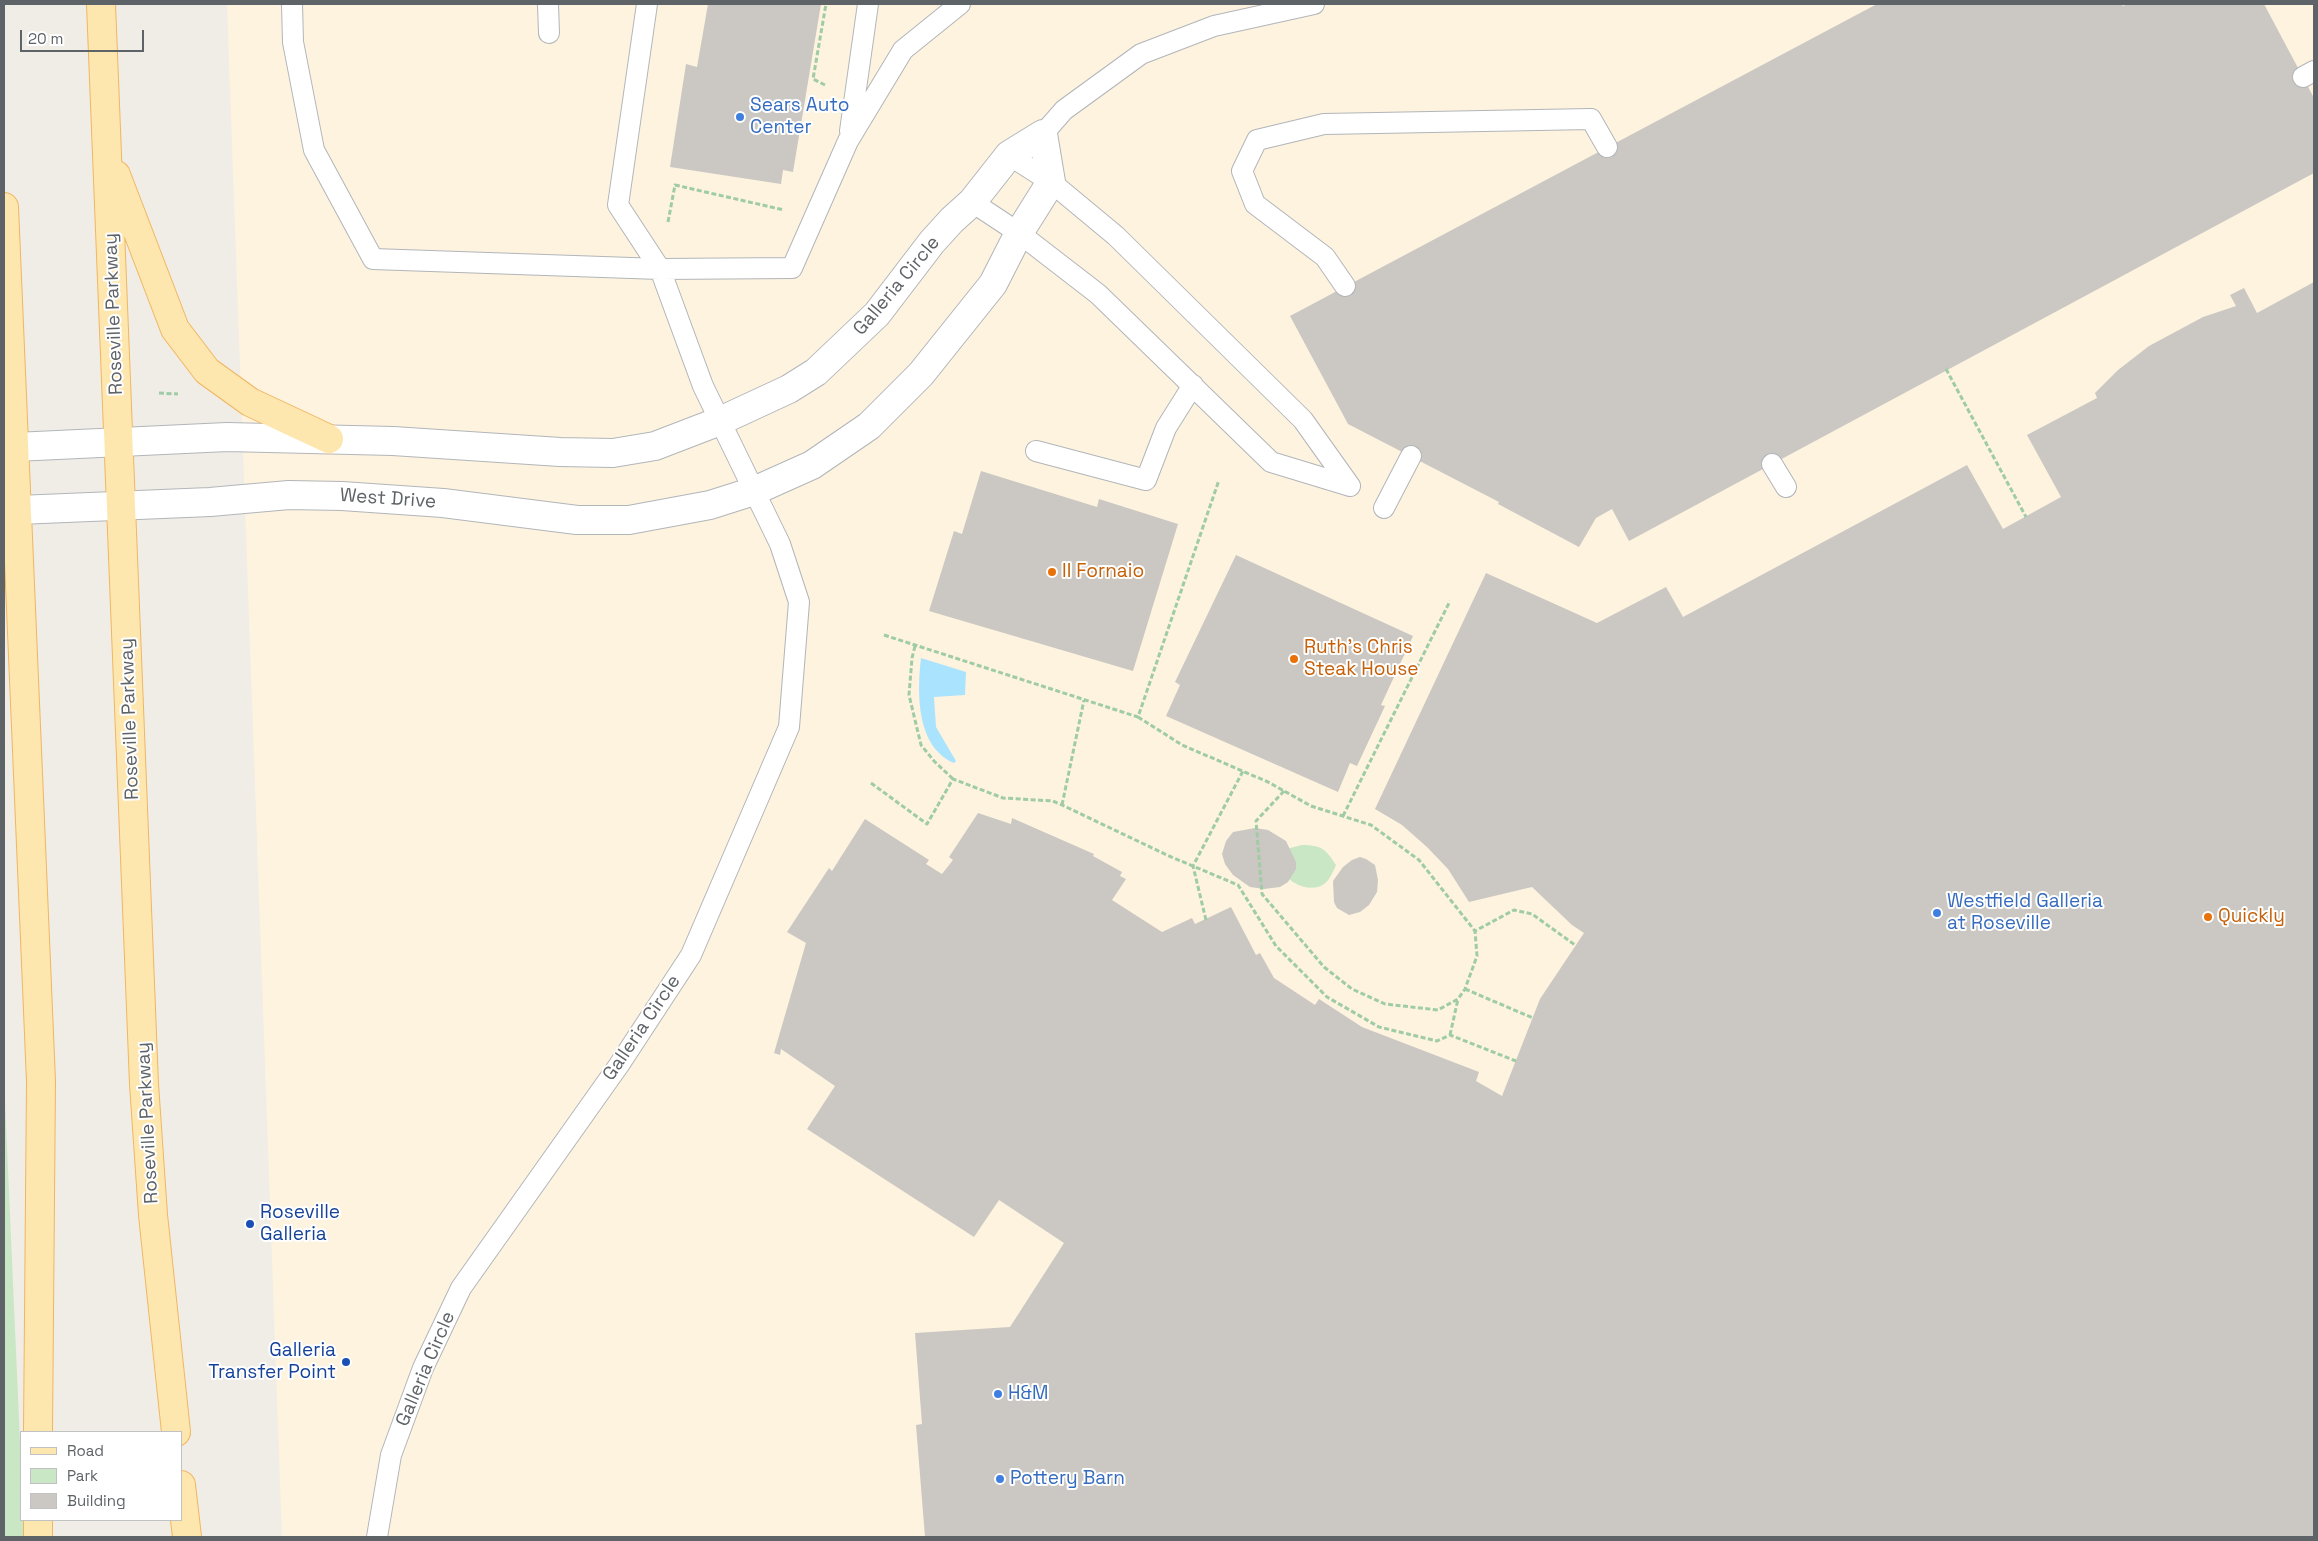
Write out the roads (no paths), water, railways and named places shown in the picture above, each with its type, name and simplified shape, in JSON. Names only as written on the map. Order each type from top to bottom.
[{"type":"main road","name":"Roseville Parkway","points":[[101,4],[144,1084],[153,1216],[176,1431]]},
{"type":"main road","points":[[108,152],[174,329],[207,371],[250,402],[329,439]]},
{"type":"main road","points":[[4,207],[11,511],[41,1081],[38,1431]]},
{"type":"main road","points":[[182,1494],[187,1537]]},
{"type":"main road","points":[[38,1521],[38,1537]]},
{"type":"street","name":"Galleria Circle","points":[[720,421],[789,389],[816,372],[877,314],[932,242],[972,202],[1009,155],[1043,134]]},
{"type":"street","points":[[754,491],[812,464],[869,426],[921,374],[965,321],[993,284],[1019,233],[1051,182],[1043,134]]},
{"type":"street","points":[[9,447],[227,437],[329,439],[613,453],[655,446],[720,421]]},
{"type":"street","name":"West Drive","points":[[11,511],[289,495],[342,496],[443,503],[577,520],[629,520],[710,505],[754,491]]},
{"type":"lane","points":[[292,4],[293,42],[314,150],[373,259],[660,269],[792,268],[848,141],[904,50],[960,4]]},
{"type":"lane","points":[[548,4],[549,33]]},
{"type":"lane","points":[[647,4],[618,205],[660,269],[703,386],[720,421]]},
{"type":"lane","points":[[848,141],[868,4]]},
{"type":"lane","name":"Galleria Circle","points":[[1043,134],[1064,110],[1141,54],[1214,26],[1314,4]]},
{"type":"lane","points":[[1345,286],[1325,257],[1255,204],[1242,171],[1257,140],[1324,124],[1591,119],[1607,147]]},
{"type":"lane","points":[[972,202],[1019,233],[1098,294],[1271,462],[1350,486],[1303,420],[1116,236],[1051,182],[1009,155]]},
{"type":"lane","points":[[1036,450],[1146,480],[1166,428],[1193,385]]},
{"type":"lane","name":"Galleria Circle","points":[[377,1537],[391,1455],[423,1368],[461,1288],[609,1079],[690,955],[789,726],[799,602],[780,544],[720,421]]},
{"type":"lane","points":[[1384,508],[1411,456]]},
{"type":"lane","points":[[1772,464],[1786,487]]},
{"type":"water","points":[[921,658],[966,672],[965,695],[934,697],[936,727],[956,761],[954,763],[932,745],[926,732],[920,702]]},
{"type":"place","name":"Sears Auto Center","points":[[740,117]]},
{"type":"place","name":"II Fornaio","points":[[1052,572]]},
{"type":"place","name":"Ruth's Chris Steak House","points":[[1294,659]]},
{"type":"place","name":"Westfield Galleria at Roseville","points":[[1937,913]]},
{"type":"place","name":"Quickly","points":[[2208,917]]},
{"type":"place","name":"Roseville Galleria","points":[[250,1224]]},
{"type":"place","name":"Galleria Transfer Point","points":[[346,1362]]},
{"type":"place","name":"H&M","points":[[998,1394]]},
{"type":"place","name":"Pottery Barn","points":[[1000,1479]]}]
